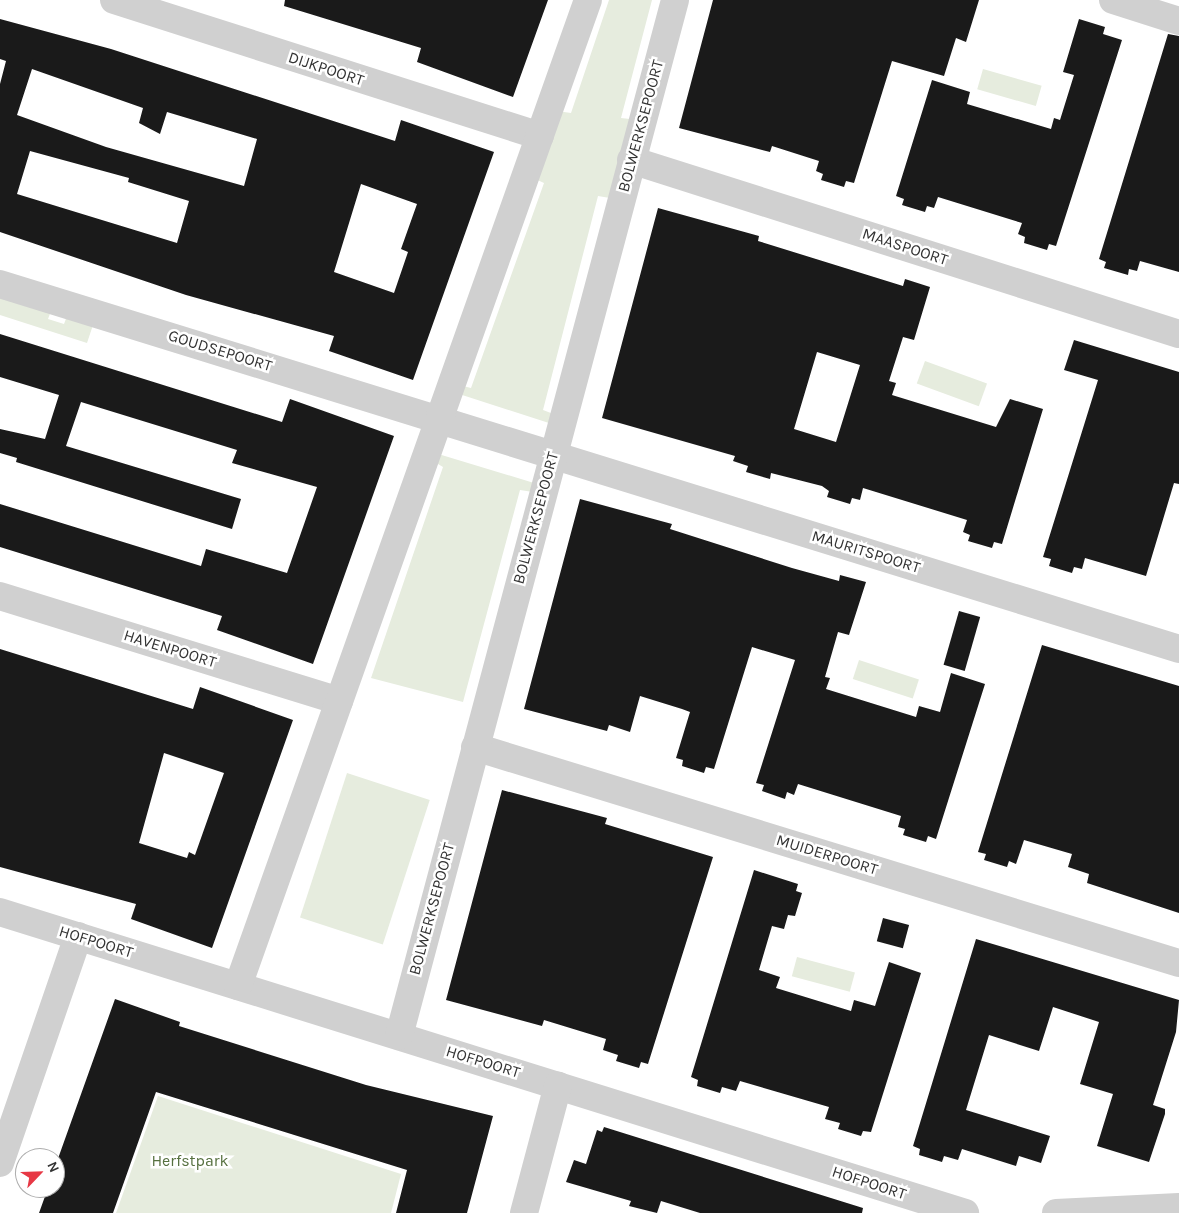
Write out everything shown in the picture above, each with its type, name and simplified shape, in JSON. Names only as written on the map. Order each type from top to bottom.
[{"type":"street","name":"DIJKPOORT","points":[[114,0],[540,136]]},
{"type":"street","points":[[238,986],[588,0]]},
{"type":"street","name":"BOLWERKSEPOORT","points":[[399,1036],[675,0]]},
{"type":"street","points":[[1112,0],[1179,21]]},
{"type":"street","name":"MAASPOORT","points":[[632,160],[1179,334]]},
{"type":"street","name":"GOUDSEPOORT","points":[[0,284],[553,455]]},
{"type":"street","name":"MAURITSPOORT","points":[[553,455],[1179,649]]},
{"type":"street","name":"HAVENPOORT","points":[[0,596],[339,701]]},
{"type":"street","name":"MUIDERPOORT","points":[[475,747],[1179,962]]},
{"type":"street","name":"HOFPOORT","points":[[0,912],[965,1213]]},
{"type":"street","points":[[0,1163],[78,936]]},
{"type":"street","points":[[524,1213],[558,1085]]},
{"type":"street","points":[[1056,1213],[1179,1206]]},
{"type":"green space","points":[[609,0],[652,0],[621,118],[630,119],[610,198],[598,196],[543,410],[556,415],[552,424],[456,393],[459,385],[471,388],[544,183],[533,178],[557,111],[571,113]]},
{"type":"green space","points":[[983,69],[1042,86],[1036,106],[977,89]]},
{"type":"green space","points":[[0,295],[51,311],[48,319],[64,324],[67,316],[93,325],[87,343],[0,315]]},
{"type":"green space","points":[[925,361],[987,384],[979,406],[917,384]]},
{"type":"green space","points":[[435,453],[534,483],[533,492],[520,490],[463,702],[371,678],[443,467],[433,461]]},
{"type":"green space","points":[[859,660],[919,679],[913,698],[853,679]]},
{"type":"green space","points":[[347,773],[430,800],[383,944],[300,918]]},
{"type":"green space","points":[[797,957],[855,973],[850,992],[792,976]]},
{"type":"green space","name":"Herfstpark","points":[[158,1096],[401,1174],[391,1213],[116,1213]]},
{"type":"building","points":[[285,0],[548,0],[513,97],[417,62],[421,48],[284,6]]},
{"type":"building","points":[[713,0],[979,0],[966,42],[956,38],[944,76],[892,61],[854,183],[846,181],[844,187],[821,180],[823,174],[816,171],[819,161],[772,146],[770,152],[679,128]]},
{"type":"building","points":[[0,19],[111,49],[395,141],[401,120],[494,152],[413,380],[329,351],[334,336],[186,295],[0,232],[0,84],[6,61],[0,59]],"holes":[[[32,69],[143,108],[139,123],[160,134],[167,112],[257,139],[244,186],[106,147],[17,115]],[[30,151],[129,178],[128,182],[189,201],[177,243],[17,194]],[[361,184],[417,204],[401,249],[408,252],[394,293],[334,272]]]},
{"type":"building","points":[[1079,19],[1105,27],[1103,34],[1122,40],[1056,246],[1049,244],[1047,250],[1024,243],[1025,237],[1018,234],[1022,223],[938,197],[934,208],[927,206],[925,212],[902,205],[904,199],[896,196],[932,80],[970,92],[967,104],[1051,129],[1054,118],[1060,120],[1074,75],[1063,72]]},
{"type":"building","points":[[1168,34],[1179,36],[1179,272],[1140,261],[1137,271],[1129,269],[1128,275],[1104,268],[1106,262],[1099,259]]},
{"type":"building","points":[[658,208],[759,236],[758,241],[903,286],[905,279],[930,287],[914,340],[903,337],[889,381],[896,383],[892,395],[996,427],[1010,399],[1043,409],[1002,544],[994,542],[992,548],[968,541],[970,535],[963,532],[967,520],[863,488],[860,500],[852,498],[850,504],[827,497],[829,491],[822,486],[771,473],[770,479],[746,472],[748,466],[733,461],[735,456],[602,418]],"holes":[[[817,352],[860,365],[836,442],[794,429]]]},
{"type":"building","points":[[0,334],[282,422],[290,399],[394,436],[313,664],[217,630],[222,616],[0,547],[0,504],[201,566],[206,549],[287,573],[317,487],[232,463],[237,450],[81,402],[66,446],[241,499],[232,529],[16,462],[17,458],[0,453],[0,429],[45,439],[59,395],[0,377]]},
{"type":"building","points":[[1074,340],[1179,372],[1179,484],[1174,483],[1146,576],[1085,558],[1082,569],[1074,567],[1072,573],[1049,566],[1051,559],[1043,557],[1098,380],[1064,370]]},
{"type":"building","points":[[580,499],[672,524],[670,529],[792,568],[839,581],[840,575],[866,582],[849,635],[838,632],[825,677],[830,678],[826,689],[916,717],[919,706],[940,712],[951,673],[985,684],[936,839],[928,836],[926,842],[903,835],[905,829],[898,827],[901,816],[798,784],[794,795],[787,792],[785,799],[762,791],[764,785],[756,783],[795,660],[752,647],[714,769],[706,767],[704,773],[682,766],[683,760],[676,758],[690,712],[682,709],[640,696],[630,732],[609,725],[607,731],[524,709]]},
{"type":"building","points":[[959,611],[980,617],[965,671],[944,665]]},
{"type":"building","points":[[1042,645],[1179,686],[1179,913],[1087,883],[1089,874],[1068,867],[1072,854],[1024,840],[1016,864],[1009,861],[1007,867],[984,860],[986,854],[978,852]]},
{"type":"building","points":[[0,649],[193,709],[200,687],[293,720],[212,948],[131,919],[136,904],[0,867]],"holes":[[[164,753],[224,773],[195,855],[189,852],[187,858],[139,843]]]},
{"type":"building","points":[[502,790],[607,818],[605,824],[713,857],[648,1064],[641,1062],[639,1068],[616,1061],[618,1055],[603,1050],[606,1039],[544,1020],[542,1026],[446,1000]]},
{"type":"building","points":[[754,870],[798,884],[796,891],[802,893],[795,916],[788,915],[784,929],[772,926],[759,970],[780,977],[776,988],[851,1011],[854,1000],[875,1006],[889,962],[921,973],[871,1132],[863,1131],[861,1136],[838,1129],[840,1123],[825,1119],[829,1107],[740,1081],[736,1091],[722,1087],[720,1093],[697,1086],[698,1080],[691,1077]]},
{"type":"building","points":[[883,918],[909,925],[903,948],[877,941]]},
{"type":"building","points":[[976,939],[1179,1000],[1176,1032],[1153,1105],[1165,1109],[1165,1114],[1149,1162],[1097,1146],[1113,1094],[1080,1084],[1099,1022],[1053,1007],[1039,1051],[989,1035],[966,1110],[1050,1136],[1041,1163],[1019,1156],[1016,1166],[962,1149],[958,1160],[944,1156],[942,1162],[919,1155],[920,1149],[913,1146]]},
{"type":"building","points":[[115,999],[180,1022],[179,1026],[366,1085],[493,1116],[467,1213],[396,1213],[407,1170],[156,1092],[113,1213],[39,1213],[44,1198],[65,1198],[65,1148],[62,1148]]},
{"type":"building","points":[[604,1127],[863,1208],[862,1213],[700,1213],[661,1201],[657,1213],[629,1206],[631,1201],[566,1182],[574,1160],[586,1164],[597,1130],[602,1132]]}]
